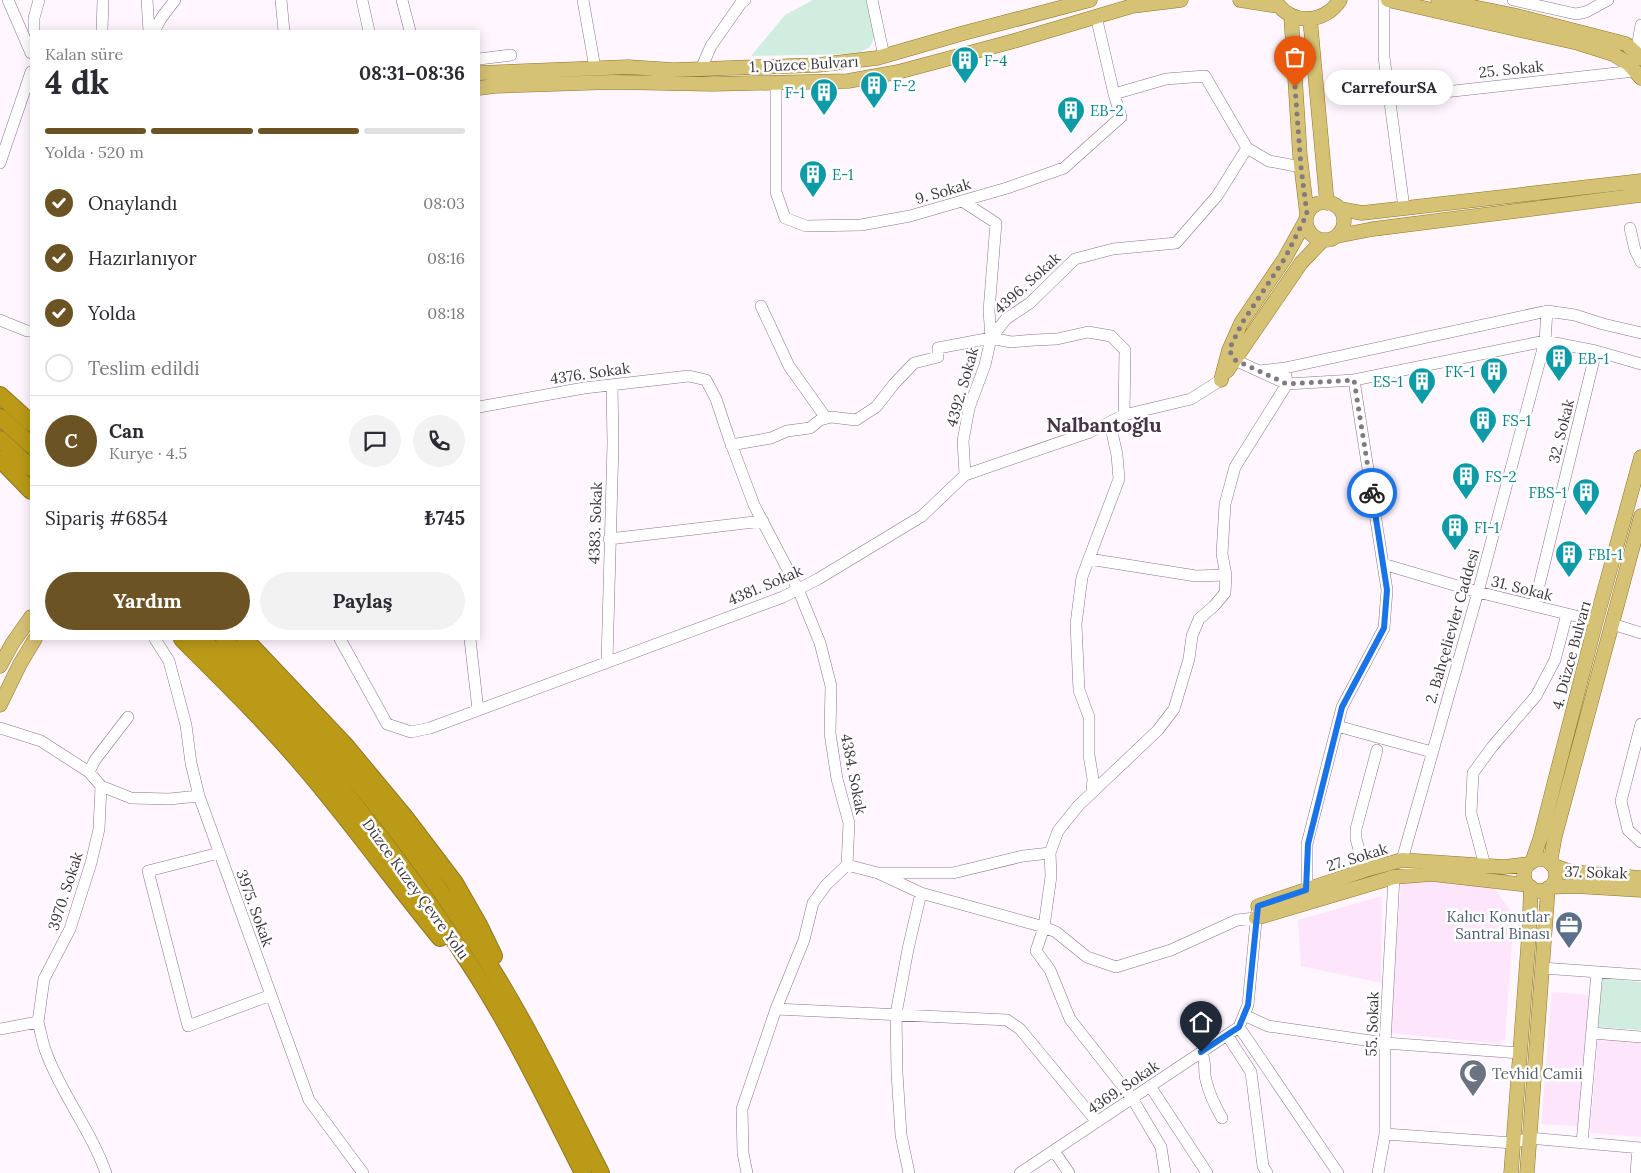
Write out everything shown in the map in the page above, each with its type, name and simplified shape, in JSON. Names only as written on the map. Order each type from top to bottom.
[{"type":"highway","points":[[0,395],[30,422]]},
{"type":"highway","points":[[0,416],[30,444]]},
{"type":"highway","points":[[0,439],[30,467]]},
{"type":"highway","points":[[0,459],[30,490]]},
{"type":"highway","points":[[183,640],[248,706],[304,767],[356,829],[413,904],[455,955],[519,1048]]},
{"type":"highway","name":"Düzce Kuzey Çevre Yolu","points":[[203,640],[270,707],[362,814],[408,874],[470,964],[519,1048],[583,1173]]},
{"type":"highway","name":"Düzce Kuzey Çevre Yolu","points":[[225,640],[334,755],[420,864],[479,948],[535,1045],[601,1173]]},
{"type":"highway","points":[[246,640],[346,746],[405,817],[455,883],[479,925],[535,1045]]},
{"type":"main road","name":"1. Düzce Bulvarı","points":[[480,73],[595,68],[700,69],[818,65],[884,56],[1089,0]]},
{"type":"main road","name":"1. Düzce Bulvarı","points":[[480,88],[612,82],[848,81],[898,72],[1014,41],[1132,6],[1182,0]]},
{"type":"main road","points":[[1240,0],[1276,3],[1291,15],[1310,20],[1322,17],[1332,11],[1340,0]]},
{"type":"main road","points":[[1386,0],[1578,43],[1613,54],[1629,64],[1638,74]]},
{"type":"main road","points":[[1443,0],[1513,15],[1626,44],[1638,55]]},
{"type":"main road","points":[[1291,15],[1306,226],[1312,236],[1328,240],[1337,236],[1373,229],[1641,195]]},
{"type":"main road","points":[[1310,20],[1327,202]]},
{"type":"main road","points":[[1222,380],[1242,323],[1285,258],[1306,217],[1315,205],[1327,202],[1340,210],[1362,213],[1641,181]]},
{"type":"main road","points":[[1337,236],[1341,232],[1344,220],[1340,210]]},
{"type":"main road","points":[[1232,355],[1301,263],[1323,240]]},
{"type":"main road","name":"4. Düzce Bulvarı","points":[[1530,863],[1540,839],[1596,621],[1641,457]]},
{"type":"main road","name":"4. Düzce Bulvarı","points":[[1551,864],[1555,836],[1641,516]]},
{"type":"main road","points":[[0,666],[12,644],[30,618]]},
{"type":"main road","points":[[0,705],[34,640]]},
{"type":"main road","name":"27. Sokak","points":[[1257,912],[1306,890],[1402,860],[1504,867],[1530,863]]},
{"type":"main road","points":[[1511,1173],[1529,934],[1529,886],[1526,881],[1525,872],[1530,863],[1541,860],[1572,872],[1605,881],[1641,878]]},
{"type":"main road","points":[[1527,1173],[1549,888],[1555,879],[1555,870],[1551,864]]},
{"type":"main road","points":[[1257,912],[1394,877],[1432,874],[1529,886],[1541,891],[1549,888]]},
{"type":"main road","name":"37. Sokak","points":[[1549,888],[1605,881],[1641,890]]},
{"type":"street","points":[[8,0],[30,51]]},
{"type":"street","points":[[34,30],[34,18],[39,0]]},
{"type":"street","points":[[102,30],[103,0]]},
{"type":"street","points":[[147,0],[149,30]]},
{"type":"street","points":[[155,30],[175,0]]},
{"type":"street","points":[[281,0],[284,30]]},
{"type":"street","points":[[362,0],[369,30]]},
{"type":"street","points":[[402,0],[410,30]]},
{"type":"street","points":[[583,0],[595,68]]},
{"type":"street","points":[[700,69],[712,46],[745,0]]},
{"type":"street","points":[[872,0],[884,56]]},
{"type":"street","points":[[1386,0],[1384,56],[1404,208]]},
{"type":"street","points":[[1513,0],[1576,14],[1586,12],[1608,0]]},
{"type":"street","name":"9. Sokak","points":[[776,82],[776,192],[785,218],[806,226],[861,225],[910,216],[1007,188],[1064,168],[1121,118],[1096,16]]},
{"type":"street","points":[[1638,55],[1641,25]]},
{"type":"street","points":[[480,59],[511,55]]},
{"type":"street","name":"25. Sokak","points":[[1390,98],[1638,74]]},
{"type":"street","points":[[0,164],[30,75]]},
{"type":"street","points":[[1114,94],[1166,79],[1205,76],[1247,148],[1268,161],[1301,167]]},
{"type":"street","name":"4396. Sokak","points":[[991,338],[1006,319],[1030,303],[1075,259],[1113,249],[1176,243],[1217,196],[1247,148]]},
{"type":"street","points":[[962,201],[996,224],[989,311],[991,338]]},
{"type":"street","points":[[1630,228],[1635,250],[1641,262]]},
{"type":"street","points":[[761,306],[789,366],[826,418]]},
{"type":"street","points":[[1259,371],[1285,368],[1546,311],[1575,315],[1641,333]]},
{"type":"street","name":"2. Bahçelievler Caddesi","points":[[1402,860],[1478,592],[1545,341],[1546,311]]},
{"type":"street","points":[[0,320],[30,331]]},
{"type":"street","points":[[731,445],[771,438],[787,431],[810,428],[820,420],[831,417],[856,420],[876,407],[914,363],[938,357],[938,348],[991,338],[1011,342],[1057,339],[1088,332],[1111,336],[1125,350],[1124,415]]},
{"type":"street","name":"4392. Sokak","points":[[965,475],[963,441],[969,408],[985,365],[991,338]]},
{"type":"street","points":[[1232,355],[1259,371],[1287,384],[1354,380],[1545,341],[1596,351],[1641,364]]},
{"type":"street","name":"32. Sokak","points":[[1534,606],[1596,351]]},
{"type":"street","points":[[1166,1173],[1161,1147],[1132,1098],[1070,1019],[1050,970],[1036,951],[1044,927],[1051,876],[1050,853],[1058,831],[1078,806],[1158,730],[1174,709],[1189,659],[1192,636],[1199,618],[1214,606],[1225,593],[1226,575],[1222,554],[1225,504],[1235,467],[1287,384],[1285,368]]},
{"type":"street","name":"4376. Sokak","points":[[480,407],[584,388],[689,376],[706,380]]},
{"type":"street","name":"4384. Sokak","points":[[706,380],[716,398],[731,445],[754,505],[798,589],[820,643],[831,686],[830,733],[837,779],[849,823],[847,865]]},
{"type":"street","name":"4381. Sokak","points":[[341,640],[387,724],[411,732],[430,728],[783,597],[826,575],[922,516],[965,475],[1090,432],[1124,415],[1191,399],[1222,380]]},
{"type":"street","points":[[1306,890],[1308,844],[1342,707],[1384,628],[1387,590],[1354,380]]},
{"type":"street","name":"4383. Sokak","points":[[607,662],[613,443],[612,385]]},
{"type":"street","points":[[1092,792],[1093,779],[1089,754],[1089,716],[1079,690],[1076,624],[1082,577],[1119,479],[1117,455],[1110,423]]},
{"type":"street","points":[[610,539],[763,522]]},
{"type":"street","points":[[1089,559],[1196,576],[1226,575]]},
{"type":"street","name":"31. Sokak","points":[[1383,564],[1478,592],[1596,621]]},
{"type":"street","points":[[1485,866],[1471,813],[1473,773],[1492,747],[1536,696],[1555,660],[1567,614]]},
{"type":"street","points":[[1612,624],[1641,632]]},
{"type":"street","name":"3975. Sokak","points":[[156,640],[169,661],[186,725],[191,763],[199,796],[309,1100],[363,1173]]},
{"type":"street","points":[[470,640],[478,710]]},
{"type":"street","points":[[89,772],[95,760],[128,717]]},
{"type":"street","points":[[1641,724],[1621,801],[1628,830],[1641,842]]},
{"type":"street","points":[[1337,726],[1432,752]]},
{"type":"street","points":[[0,728],[41,740],[89,772],[101,786],[131,798],[169,799],[199,796]]},
{"type":"street","points":[[1365,870],[1356,839],[1356,829],[1376,750]]},
{"type":"street","name":"3970. Sokak","points":[[38,1022],[44,979],[70,929],[91,863],[100,829],[101,786]]},
{"type":"street","points":[[219,853],[148,871],[188,1026],[271,995]]},
{"type":"street","points":[[878,873],[953,873],[1023,856],[1050,853]]},
{"type":"street","points":[[747,1173],[743,1153],[742,1109],[776,1009],[804,940],[812,903],[826,885],[847,865],[878,873],[921,893],[1044,927],[1056,932],[1087,957],[1116,967],[1171,950],[1257,912],[1248,1005],[1239,1027],[1338,1173]]},
{"type":"street","name":"55. Sokak","points":[[1378,1173],[1385,1134],[1385,1043],[1394,877]]},
{"type":"street","points":[[908,1173],[901,1135],[896,1014],[921,893]]},
{"type":"street","points":[[1542,968],[1641,975]]},
{"type":"street","points":[[1582,1142],[1597,972]]},
{"type":"street","points":[[776,1009],[1007,1020],[1020,1029],[1097,1122]]},
{"type":"street","points":[[1244,1015],[1268,1026],[1385,1043],[1520,1053]]},
{"type":"street","points":[[0,1029],[38,1022],[46,1052],[59,1082],[100,1158],[106,1173]]},
{"type":"street","name":"4369. Sokak","points":[[1020,1173],[1239,1027]]},
{"type":"street","points":[[1592,1033],[1641,1038]]},
{"type":"street","points":[[1227,1035],[1250,1072],[1263,1166],[1267,1173]]},
{"type":"street","points":[[1201,1052],[1211,1098],[1222,1118]]},
{"type":"street","points":[[1150,1086],[1207,1173]]},
{"type":"street","points":[[1385,1134],[1513,1143],[1529,1138],[1639,1148],[1636,1173]]},
{"type":"street","points":[[1054,1150],[1069,1173]]},
{"type":"shaded area","points":[[1401,881],[1491,883],[1514,916],[1505,1039],[1500,1044],[1390,1033]]},
{"type":"shaded area","points":[[1382,896],[1381,983],[1301,966],[1298,920]]},
{"type":"shaded area","points":[[1552,992],[1589,995],[1578,1126],[1541,1124]]},
{"type":"shaded area","points":[[1598,1037],[1641,1040],[1641,1137],[1590,1133]]},
{"type":"green space","points":[[813,0],[866,0],[875,35],[870,47],[857,54],[751,56],[785,15]]},
{"type":"green space","points":[[1602,978],[1641,982],[1641,1030],[1598,1027]]},
{"type":"way so far","points":[[1295,87],[1306,220],[1285,258],[1242,323],[1229,350],[1235,360],[1287,384],[1354,380],[1372,493]]},
{"type":"place","name":"F-4","points":[[965,84]]},
{"type":"place","name":"CarrefourSA","points":[[1295,87]]},
{"type":"place","name":"F-2","points":[[874,109]]},
{"type":"place","name":"F-1","points":[[824,116]]},
{"type":"place","name":"EB-2","points":[[1071,134]]},
{"type":"place","name":"E-1","points":[[813,198]]},
{"type":"place","name":"EB-1","points":[[1559,382]]},
{"type":"place","name":"FK-1","points":[[1494,395]]},
{"type":"place","name":"ES-1","points":[[1422,405]]},
{"type":"place","name":"FS-1","points":[[1483,444]]},
{"type":"place","name":"FS-2","points":[[1466,500]]},
{"type":"place","name":"FBS-1","points":[[1586,516]]},
{"type":"place","name":"FI-1","points":[[1455,551]]},
{"type":"place","name":"FBI-1","points":[[1569,578]]},
{"type":"place","name":"Kalıcı Konutlar Santral Binası","points":[[1569,949]]},
{"type":"place","name":"Tevhid Camii","points":[[1473,1097]]},
{"type":"district","name":"Nalbantoğlu","points":[[1104,424]]},
{"type":"route","points":[[1201,1052],[1239,1027],[1248,1005],[1258,906],[1306,890],[1308,844],[1342,707],[1384,628],[1387,590],[1372,493]]}]
